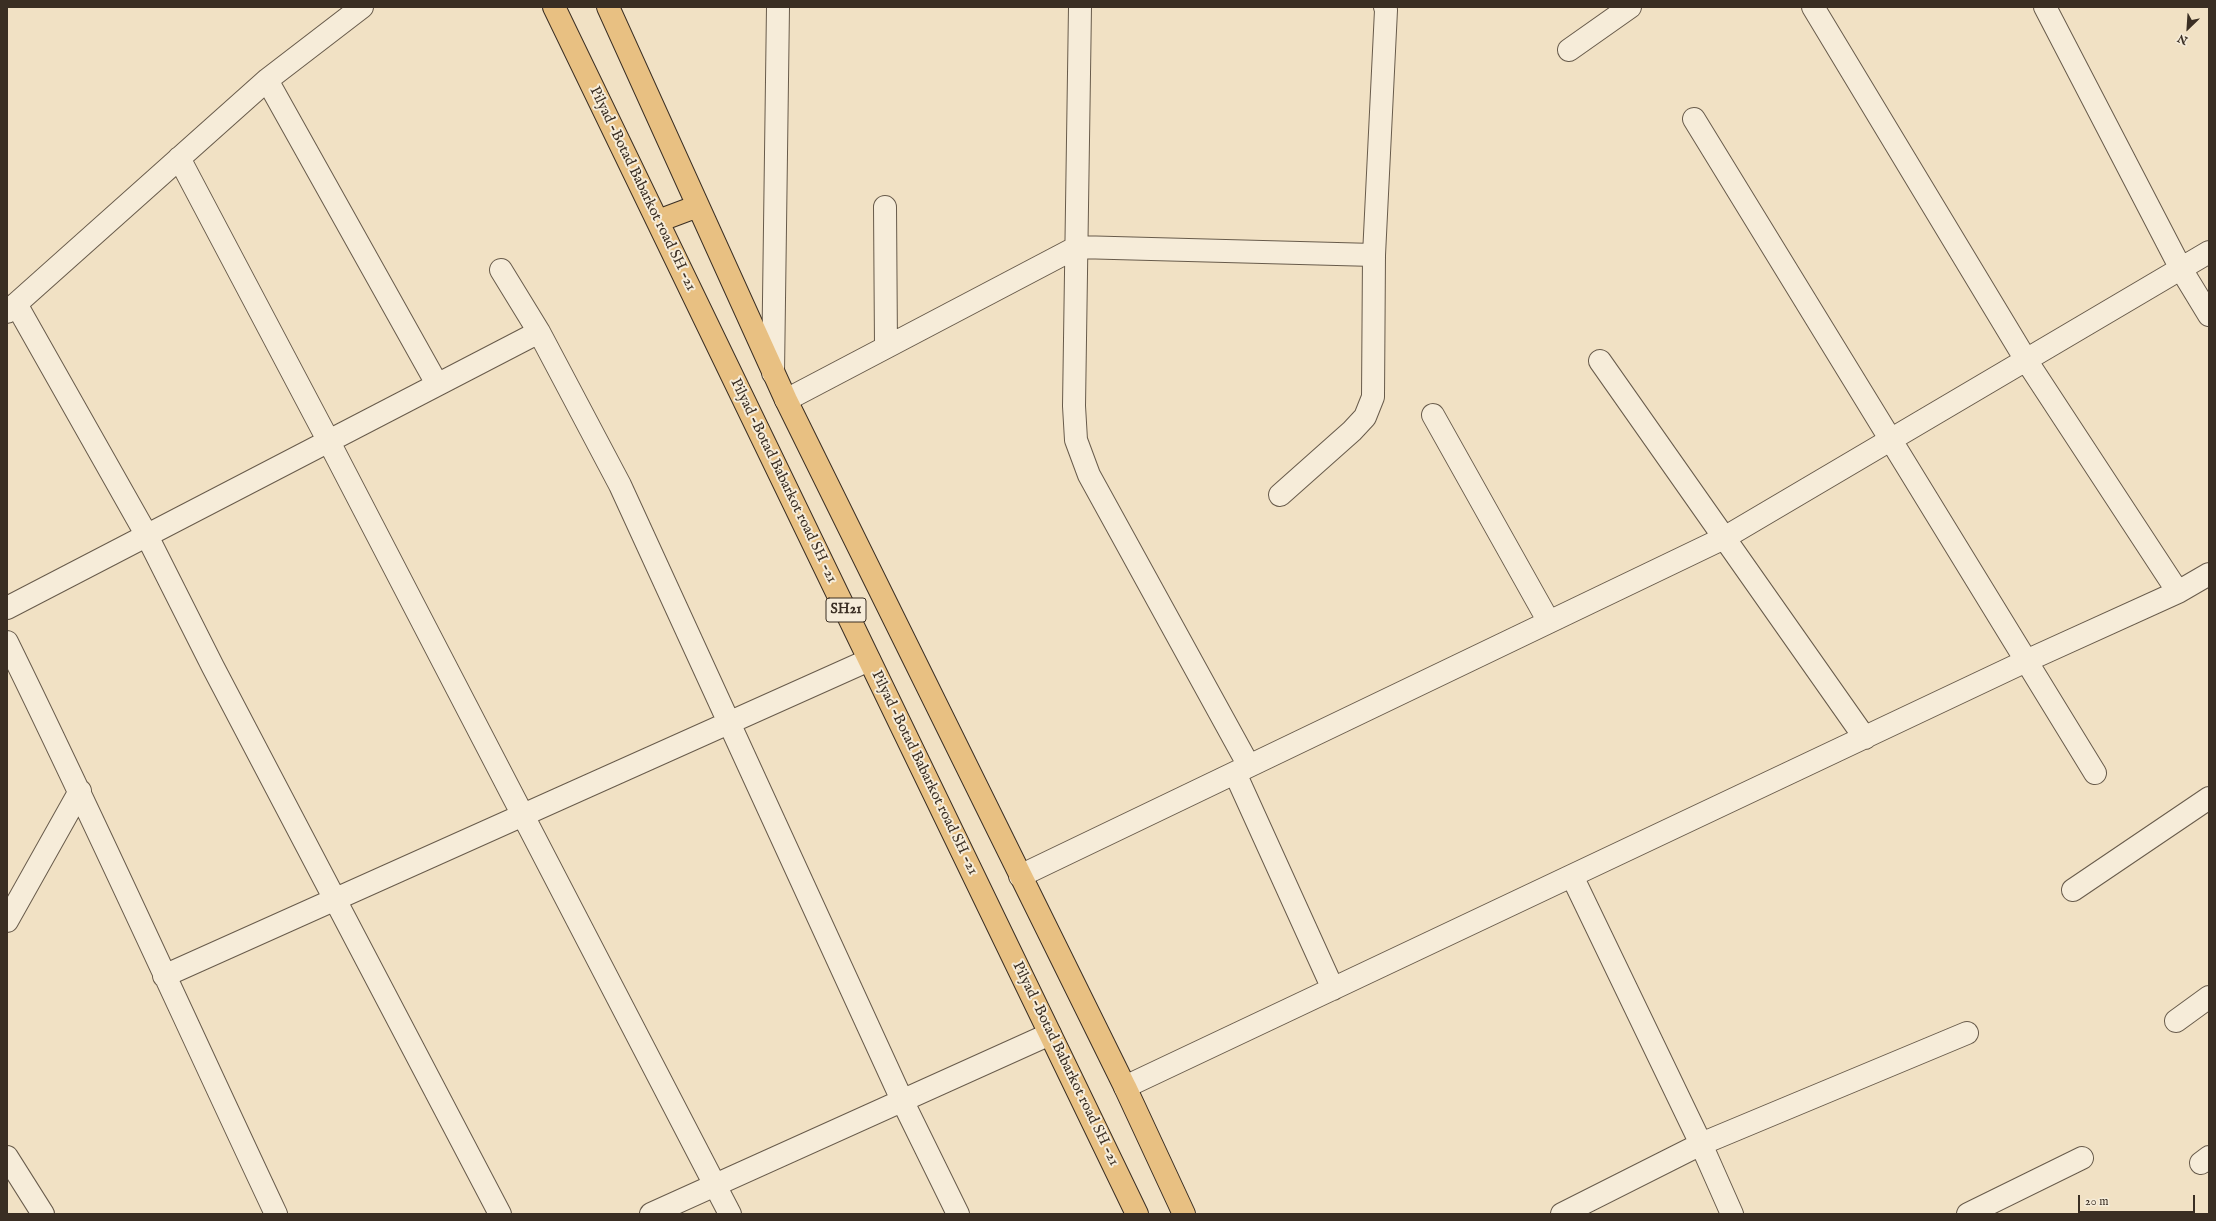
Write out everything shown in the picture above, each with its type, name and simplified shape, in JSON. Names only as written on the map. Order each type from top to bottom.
[{"type":"main road","name":"Pilyad -Botad Babarkot road SH -21","points":[[554,7],[1137,1214]]},
{"type":"main road","name":"SH21","points":[[608,7],[773,373],[1125,1087],[1184,1214]]},
{"type":"main road","points":[[658,221],[698,206]]},
{"type":"street","points":[[362,7],[267,80],[11,308],[146,534],[334,900],[500,1214]]},
{"type":"street","points":[[773,373],[778,7]]},
{"type":"street","points":[[1080,7],[1074,406],[1076,440],[1089,475],[1242,770],[1333,989]]},
{"type":"street","points":[[1280,495],[1352,431],[1365,417],[1373,397],[1374,255],[1385,7]]},
{"type":"street","points":[[1569,50],[1630,7]]},
{"type":"street","points":[[1813,7],[2026,360],[2178,592]]},
{"type":"street","points":[[2045,7],[2181,269],[2209,314]]},
{"type":"street","points":[[267,80],[437,384]]},
{"type":"street","points":[[1694,119],[2095,773]]},
{"type":"street","points":[[179,158],[328,440],[730,1214]]},
{"type":"street","points":[[885,207],[886,347]]},
{"type":"street","points":[[786,400],[1077,247],[1374,255]]},
{"type":"street","points":[[1020,876],[1724,538],[2209,252]]},
{"type":"street","points":[[501,270],[539,332],[620,485],[902,1100],[958,1214]]},
{"type":"street","points":[[7,608],[146,534],[539,332]]},
{"type":"street","points":[[1600,361],[1865,738]]},
{"type":"street","points":[[1433,415],[1549,622]]},
{"type":"street","points":[[1125,1087],[2026,661],[2178,592],[2209,574]]},
{"type":"street","points":[[7,642],[80,791],[164,976],[276,1214]]},
{"type":"street","points":[[164,976],[869,660]]},
{"type":"street","points":[[7,921],[80,791]]},
{"type":"street","points":[[2073,890],[2209,798]]},
{"type":"street","points":[[1572,876],[1701,1144],[1732,1214]]},
{"type":"street","points":[[2176,1021],[2209,997]]},
{"type":"street","points":[[651,1214],[1050,1034]]},
{"type":"street","points":[[1562,1214],[1701,1144],[1967,1034]]},
{"type":"street","points":[[7,1157],[43,1214]]},
{"type":"street","points":[[1968,1214],[2082,1158]]}]
